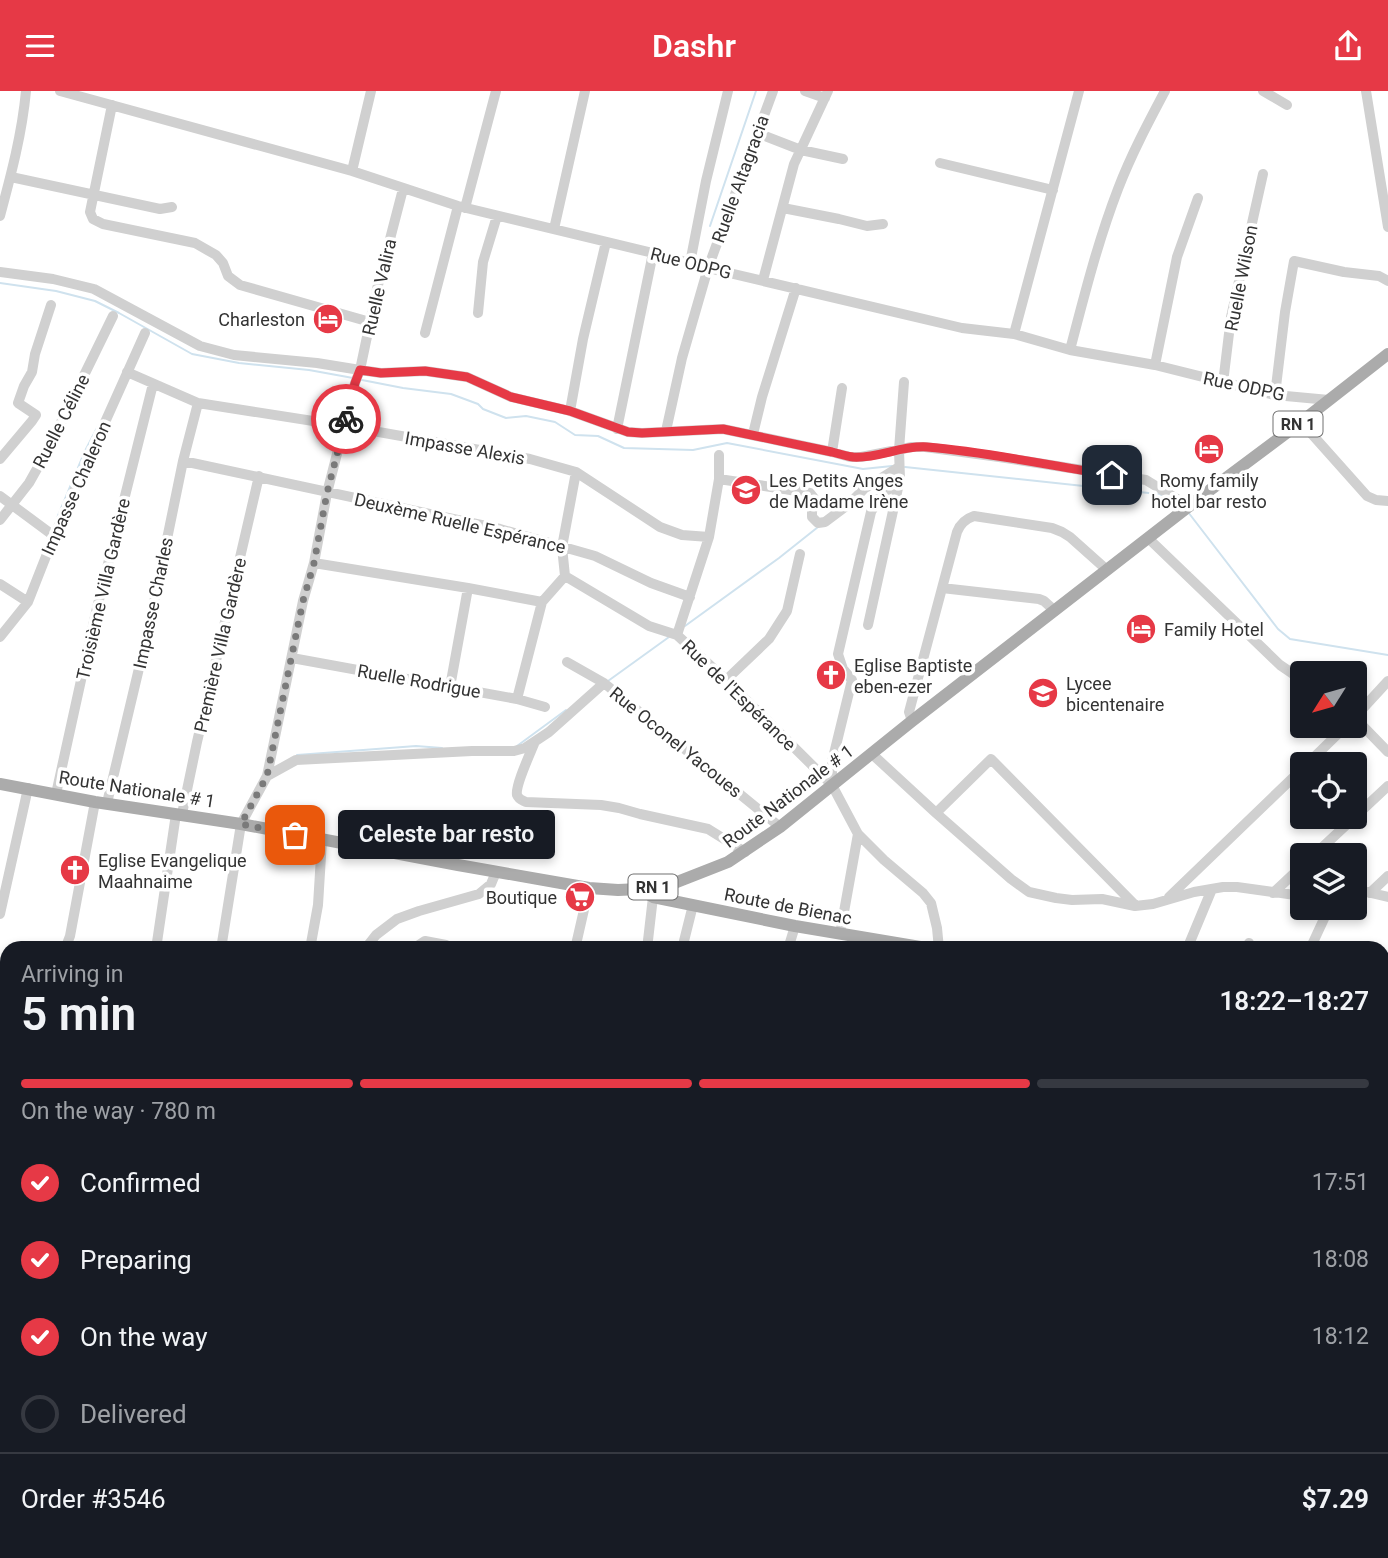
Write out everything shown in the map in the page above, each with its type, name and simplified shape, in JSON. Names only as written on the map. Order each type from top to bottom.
[{"type":"main road","name":"Route Nationale # 1","points":[[0,783],[179,814],[239,833],[322,840],[589,888],[640,889],[677,882],[728,862],[780,827],[912,721],[1388,354]]},
{"type":"main road","name":"Route de Bienac","points":[[640,889],[653,897],[840,933],[862,941]]},
{"type":"street","points":[[0,216],[24,117],[26,91]]},
{"type":"street","name":"Rue ODPG","points":[[60,91],[352,171],[462,207],[708,268],[962,328],[1014,334],[1070,350],[1155,365],[1275,395],[1329,400]]},
{"type":"street","points":[[425,333],[496,91]]},
{"type":"street","points":[[554,229],[585,91]]},
{"type":"street","points":[[690,263],[728,91]]},
{"type":"street","name":"Ruelle Altagracia","points":[[666,431],[682,358],[708,268],[773,91]]},
{"type":"street","points":[[763,280],[794,164],[827,94],[805,91]]},
{"type":"street","points":[[1014,334],[1079,91]]},
{"type":"street","points":[[1070,350],[1096,252],[1118,188],[1165,91]]},
{"type":"street","points":[[1263,91],[1287,105]]},
{"type":"street","points":[[1366,91],[1388,227]]},
{"type":"street","points":[[352,171],[367,92]]},
{"type":"street","points":[[112,105],[90,212],[90,216],[97,222],[195,243],[216,255],[223,263],[228,277],[240,285],[370,322]]},
{"type":"street","points":[[757,133],[801,150],[843,159]]},
{"type":"street","points":[[940,163],[1053,190]]},
{"type":"street","name":"Ruelle Wilson","points":[[1223,383],[1231,317],[1263,174]]},
{"type":"street","points":[[11,177],[160,209],[172,207]]},
{"type":"street","name":"Ruelle Valira","points":[[222,941],[239,833],[267,776],[327,493],[360,370],[403,189]]},
{"type":"street","points":[[1155,365],[1177,257],[1198,198]]},
{"type":"street","points":[[783,208],[867,226],[883,224]]},
{"type":"street","points":[[478,313],[483,263],[496,216]]},
{"type":"street","points":[[570,411],[583,339],[606,241]]},
{"type":"street","points":[[617,429],[653,253]]},
{"type":"street","points":[[1275,395],[1294,261],[1379,276],[1388,281]]},
{"type":"street","points":[[0,272],[53,279],[94,289],[200,346],[234,355],[317,363],[381,373],[425,371],[467,377],[511,397],[570,411],[628,432],[723,429],[850,457],[912,447],[999,457],[1146,481],[1190,506]]},
{"type":"street","points":[[753,434],[796,288]]},
{"type":"street","points":[[0,459],[36,415],[18,403],[33,372],[35,354],[51,305]]},
{"type":"street","name":"Ruelle Céline","points":[[0,520],[29,483],[47,451],[113,316]]},
{"type":"street","name":"Impasse Chaleron","points":[[0,637],[28,602],[54,536],[145,333]]},
{"type":"street","name":"Impasse Alexis","points":[[127,372],[198,403],[530,459],[576,472],[660,527],[682,535],[709,537]]},
{"type":"street","points":[[868,625],[900,479],[899,450],[904,382]]},
{"type":"street","name":"Troisième Villa Gardère","points":[[56,794],[96,612],[153,384]]},
{"type":"street","points":[[832,452],[842,389]]},
{"type":"street","name":"Impasse Charles","points":[[68,941],[101,802],[150,622],[183,461],[198,403]]},
{"type":"street","points":[[1301,422],[1367,496],[1376,501],[1388,501]]},
{"type":"street","points":[[565,576],[649,626],[677,635],[709,537],[719,479],[719,455]]},
{"type":"street","name":"Deuxème Ruelle Espérance","points":[[183,461],[500,529],[595,556],[651,583],[690,597]]},
{"type":"street","points":[[719,479],[810,493],[814,498],[812,517],[821,523],[829,520],[864,489],[899,467]]},
{"type":"street","points":[[517,699],[542,602],[565,576],[562,547],[576,472]]},
{"type":"street","name":"Première Villa Gardère","points":[[157,941],[179,814],[259,476]]},
{"type":"street","points":[[832,785],[832,762],[852,680],[843,669],[838,654],[871,512],[879,498],[900,479]]},
{"type":"street","points":[[0,496],[54,536]]},
{"type":"street","points":[[912,721],[909,712],[942,587],[959,527],[968,518],[974,516],[1052,528],[1070,537],[1107,570]]},
{"type":"street","points":[[1148,538],[1290,672]]},
{"type":"street","points":[[726,680],[769,639],[787,611],[800,554]]},
{"type":"street","points":[[314,563],[542,602]]},
{"type":"street","points":[[0,584],[28,602]]},
{"type":"street","points":[[942,587],[1039,599],[1055,611]]},
{"type":"street","points":[[450,687],[467,588]]},
{"type":"street","name":"Rue de l'Espérance","points":[[677,635],[832,785],[858,834],[923,893],[930,903],[938,941]]},
{"type":"street","name":"Ruelle Rodrigue","points":[[292,658],[517,699],[545,707]]},
{"type":"street","name":"Rue Oconel Yacoues","points":[[567,662],[604,683],[780,827]]},
{"type":"street","points":[[1367,704],[1388,681]]},
{"type":"street","points":[[267,776],[296,760],[514,751],[534,744],[604,683]]},
{"type":"street","points":[[1367,730],[1388,752]]},
{"type":"street","points":[[1319,752],[1333,739]]},
{"type":"street","points":[[534,744],[517,788],[521,800],[619,808],[708,829],[745,852]]},
{"type":"street","points":[[873,754],[936,813],[1029,892],[1072,900],[1102,898],[1136,906],[1194,892],[1237,887],[1290,895]]},
{"type":"street","points":[[936,813],[991,759],[1136,906]]},
{"type":"street","points":[[1166,900],[1290,781]]},
{"type":"street","points":[[1327,843],[1388,786]]},
{"type":"street","points":[[0,914],[28,788]]},
{"type":"street","points":[[840,933],[858,834]]},
{"type":"street","points":[[311,941],[318,905],[322,840]]},
{"type":"street","points":[[371,941],[397,919],[479,894],[491,884],[496,871]]},
{"type":"street","points":[[1370,893],[1388,876]]},
{"type":"street","points":[[1273,893],[1290,877]]},
{"type":"street","points":[[577,941],[589,888]]},
{"type":"street","points":[[1190,941],[1212,890]]},
{"type":"street","points":[[1367,892],[1388,897]]},
{"type":"street","points":[[648,941],[653,897]]},
{"type":"street","points":[[684,941],[693,905]]},
{"type":"street","points":[[1314,941],[1323,920]]},
{"type":"street","points":[[790,941],[795,926]]},
{"type":"waterway","points":[[710,226],[756,91]]},
{"type":"waterway","points":[[0,283],[56,291],[95,301],[192,354],[353,378]]},
{"type":"waterway","points":[[362,380],[451,394],[506,418],[526,416],[555,422],[575,435],[598,436],[624,448],[693,450],[727,443],[863,469],[892,466]]},
{"type":"waterway","points":[[57,518],[99,424]]},
{"type":"waterway","points":[[905,467],[1163,496]]},
{"type":"waterway","points":[[1188,512],[1278,629],[1290,639],[1388,655]]},
{"type":"waterway","points":[[685,626],[818,527]]},
{"type":"waterway","points":[[608,681],[669,637]]},
{"type":"waterway","points":[[517,746],[566,710]]},
{"type":"waterway","points":[[297,755],[416,746],[442,748]]},
{"type":"way so far","points":[[295,835],[241,824],[267,776],[303,601],[346,419]]},
{"type":"place","name":"Charleston","points":[[328,319]]},
{"type":"place","name":"Romy family hotel bar resto","points":[[1209,449]]},
{"type":"place","name":"Les Petits Anges de Madame Irène","points":[[746,490]]},
{"type":"place","name":"Family Hotel","points":[[1141,629]]},
{"type":"place","name":"Eglise Baptiste eben-ezer","points":[[831,675]]},
{"type":"place","name":"Lycee bicentenaire","points":[[1043,693]]},
{"type":"place","name":"Celeste bar resto","points":[[295,835]]},
{"type":"place","name":"Eglise Evangelique Maahnaime","points":[[75,870]]},
{"type":"place","name":"Boutique","points":[[580,897]]},
{"type":"route","points":[[346,419],[360,370],[381,373],[425,371],[467,377],[511,397],[570,411],[628,432],[723,429],[850,457],[925,447],[1112,475]]}]
